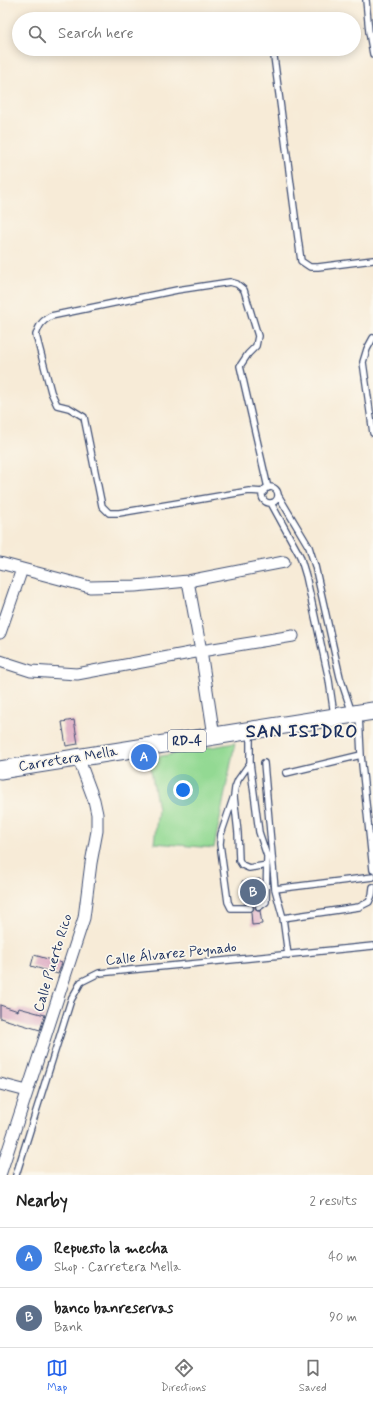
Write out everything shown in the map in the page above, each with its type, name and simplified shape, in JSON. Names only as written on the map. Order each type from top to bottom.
[{"type":"main road","name":"Carretera Mella","points":[[0,770],[361,712]]},
{"type":"street","points":[[0,563],[90,587],[135,586],[188,581],[284,562]]},
{"type":"street","points":[[0,632],[22,569]]},
{"type":"street","points":[[188,581],[201,651],[214,736]]},
{"type":"street","points":[[0,661],[31,671],[77,674],[293,636]]},
{"type":"street","name":"Calle Puerto Rico","points":[[0,1175],[84,918],[91,863],[97,831],[97,814],[94,800],[78,757]]},
{"type":"street","points":[[0,1084],[27,1091]]},
{"type":"lane","points":[[366,0],[373,54]]},
{"type":"lane","points":[[274,56],[301,261],[310,267],[318,267],[373,260]]},
{"type":"lane","points":[[334,717],[329,680],[306,576],[300,556],[270,503],[264,499],[266,490],[240,366],[248,354],[256,346],[258,336],[244,290],[237,284],[230,282],[177,290],[51,316],[42,321],[36,335],[51,392],[57,405],[70,408],[84,417],[102,506],[109,513],[119,514],[249,491],[266,490],[274,489],[277,491],[309,547],[315,566],[340,677],[361,712],[361,755],[373,870]]},
{"type":"lane","points":[[373,338],[367,349],[363,362],[373,433]]},
{"type":"lane","points":[[270,503],[274,502],[278,495]]},
{"type":"lane","points":[[250,731],[250,762],[260,832],[267,865],[266,902],[259,907]]},
{"type":"lane","points":[[286,773],[361,755]]},
{"type":"lane","points":[[250,762],[238,780],[235,788],[234,796],[221,834],[220,844],[228,902],[231,908],[250,908]]},
{"type":"lane","points":[[264,763],[275,889],[283,918],[288,955]]},
{"type":"lane","points":[[234,796],[239,860],[242,865],[249,868],[267,865]]},
{"type":"lane","points":[[275,889],[373,877]]},
{"type":"lane","points":[[283,918],[358,907],[369,902],[373,887]]},
{"type":"lane","name":"Calle Álvarez Peynado","points":[[16,1175],[71,1000],[81,982],[99,973],[373,946]]},
{"type":"green space","points":[[235,743],[214,848],[154,843],[158,809],[150,765],[156,757]]},
{"type":"building","points":[[74,720],[78,744],[66,746],[62,722]]},
{"type":"building","points":[[260,879],[262,900],[256,904],[255,907],[257,911],[260,911],[262,924],[252,925],[251,912],[254,908],[252,904],[245,904],[242,881]]},
{"type":"building","points":[[34,955],[62,963],[58,974],[31,966]]},
{"type":"building","points":[[0,1005],[18,1011],[19,1008],[45,1015],[40,1030],[0,1018]]},
{"type":"place","name":"Repuesto la mecha","points":[[144,757]]},
{"type":"place","name":"banco banreservas","points":[[253,892]]},
{"type":"district","name":"SAN ISIDRO","points":[[302,732]]}]
